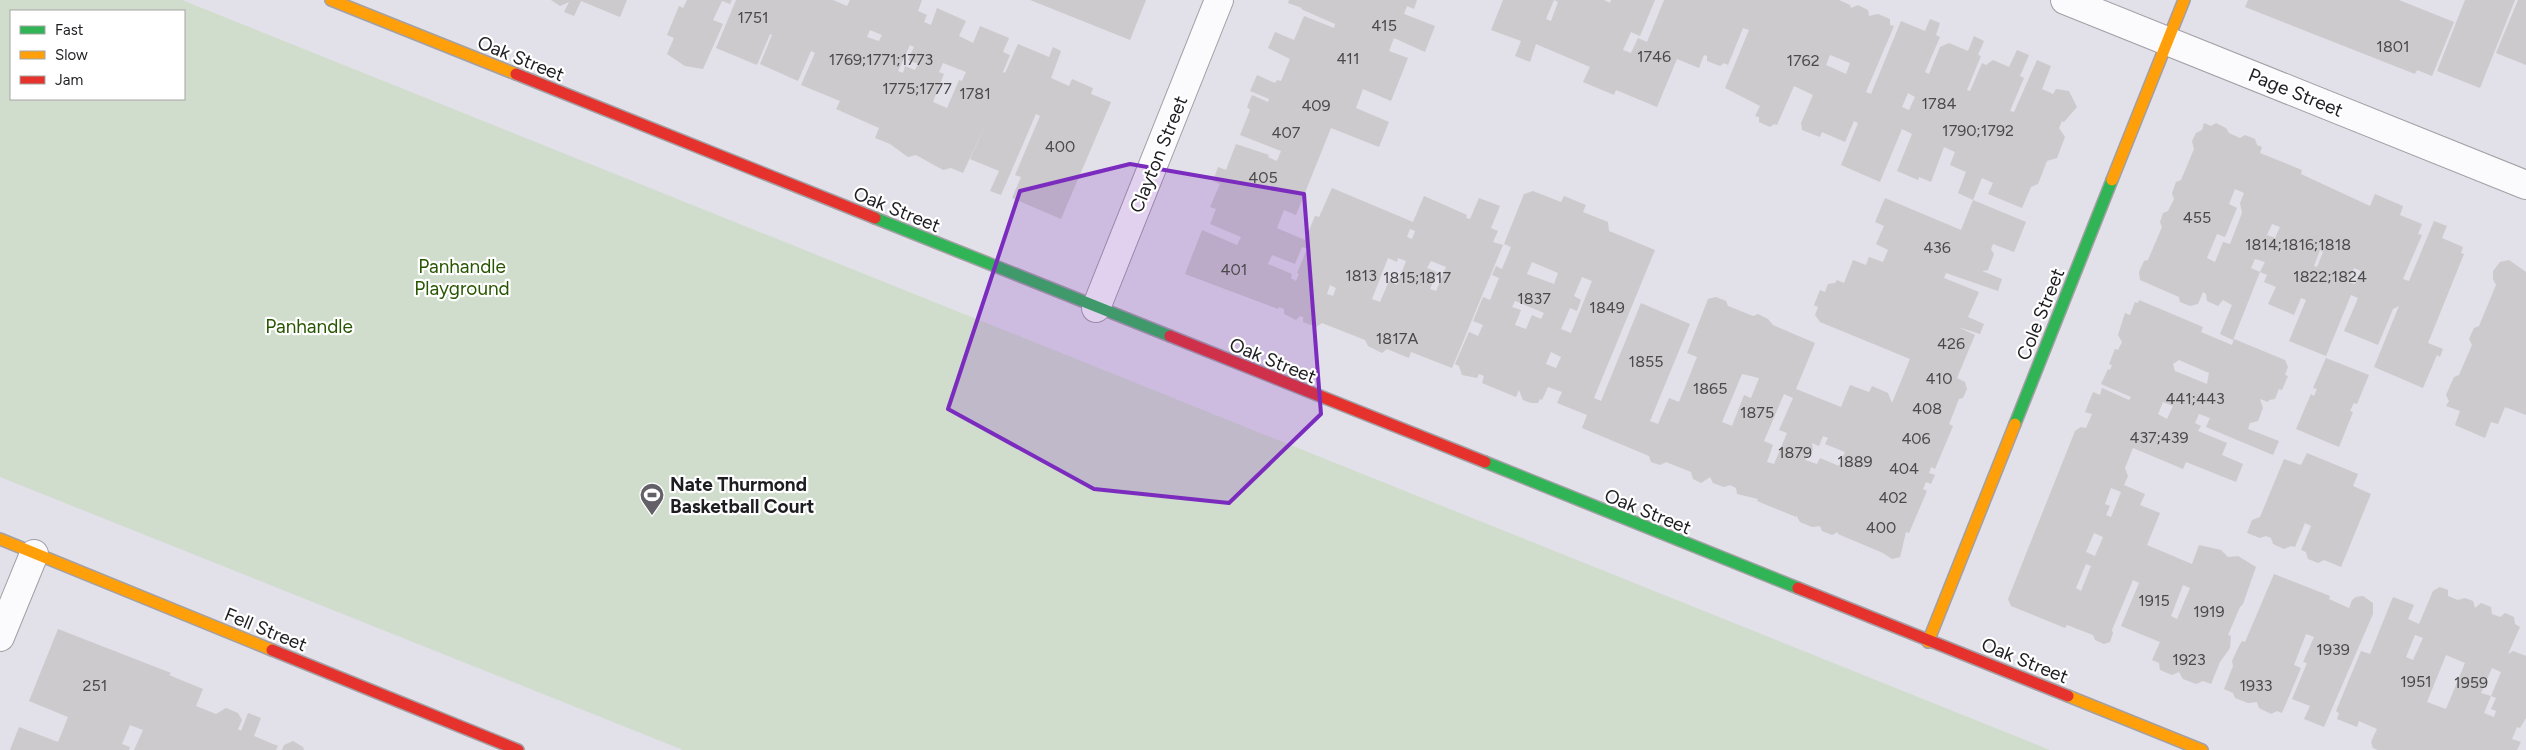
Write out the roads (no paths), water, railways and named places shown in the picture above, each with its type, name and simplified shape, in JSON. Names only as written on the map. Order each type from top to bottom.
[{"type":"main road","name":"Oak Street","points":[[331,0],[1928,642],[2202,750]]},
{"type":"main road","name":"Cole Street","points":[[1928,642],[2184,0]]},
{"type":"main road","name":"Fell Street","points":[[0,539],[518,750]]},
{"type":"street","name":"Clayton Street","points":[[1096,308],[1219,0]]},
{"type":"street","name":"Page Street","points":[[2065,0],[2526,185]]},
{"type":"street","points":[[0,637],[34,554]]},
{"type":"place","name":"Nate Thurmond Basketball Court","points":[[652,516]]},
{"type":"park label","name":"Panhandle Playground","points":[[462,277]]},
{"type":"park label","name":"Panhandle","points":[[309,326]]}]
